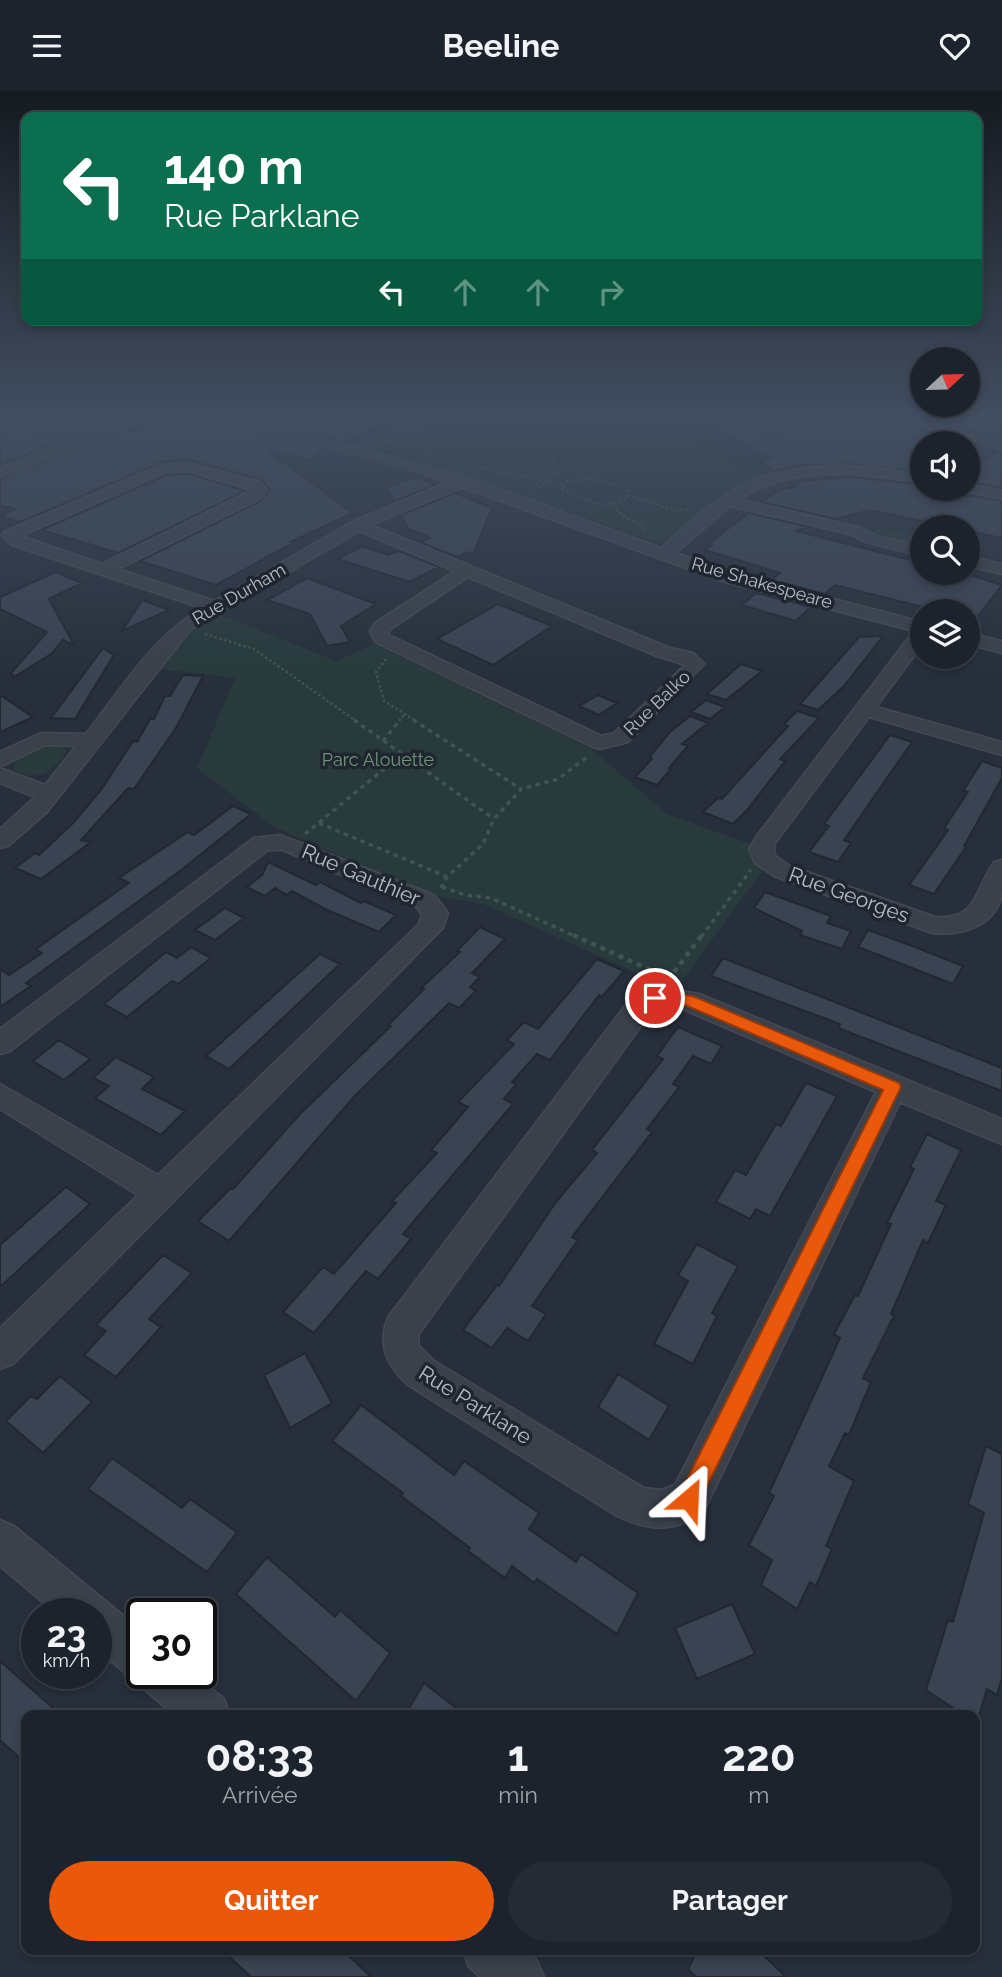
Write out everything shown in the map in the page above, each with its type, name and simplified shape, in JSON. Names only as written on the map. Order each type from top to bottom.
[{"type":"street","points":[[86,502],[10,535],[18,542],[214,606]]},
{"type":"street","points":[[105,569],[242,502]]},
{"type":"street","name":"Rue Durham","points":[[0,841],[25,821],[49,796],[176,632],[214,606],[358,525],[408,502]]},
{"type":"street","name":"Rue Shakespeare","points":[[521,502],[728,577],[910,624]]},
{"type":"street","points":[[663,554],[726,502]]},
{"type":"street","points":[[731,502],[855,531],[872,539],[910,548]]},
{"type":"street","points":[[855,531],[874,524],[901,529]]},
{"type":"street","name":"Rue Balko","points":[[358,525],[664,652],[685,657],[695,664],[621,738],[600,743],[398,648]]},
{"type":"street","points":[[980,564],[1002,569]]},
{"type":"street","points":[[398,648],[381,638],[381,627],[466,571]]},
{"type":"street","points":[[980,641],[1002,647]]},
{"type":"street","name":"Rue Georges","points":[[910,649],[764,842],[761,849],[764,858],[782,871],[932,925],[947,927],[961,926],[979,914],[1002,867]]},
{"type":"street","points":[[865,710],[1002,749]]},
{"type":"street","points":[[0,761],[41,739],[92,740]]},
{"type":"street","points":[[0,775],[49,796]]},
{"type":"street","name":"Rue Gauthier","points":[[0,1044],[262,843],[280,842],[291,845],[431,906],[435,913],[430,928],[0,1352]]},
{"type":"street","points":[[662,988],[671,996],[689,1001],[1002,1132]]},
{"type":"street","name":"Rue Parklane","points":[[662,988],[635,1013],[410,1314],[401,1327],[398,1344],[406,1360],[421,1373],[646,1510],[676,1508],[689,1499],[893,1087]]},
{"type":"street","points":[[0,1095],[161,1193]]},
{"type":"street","points":[[0,1540],[70,1598]]},
{"type":"street","points":[[112,1634],[126,1646]]},
{"type":"street","points":[[177,1689],[202,1710]]},
{"type":"path","points":[[592,502],[597,505],[616,505],[620,502]]},
{"type":"path","points":[[649,502],[676,511],[722,502]]},
{"type":"path","points":[[176,632],[212,634],[254,649],[494,819]]},
{"type":"path","points":[[398,648],[376,672],[384,701],[521,789]]},
{"type":"path","points":[[383,741],[404,715]]},
{"type":"path","points":[[402,755],[319,823],[447,877],[483,844],[494,819],[521,789],[548,783],[567,774],[586,761],[600,743]]},
{"type":"path","points":[[442,887],[465,895],[491,898],[662,988],[751,869],[764,858]]},
{"type":"green space","points":[[540,502],[718,502],[668,541],[655,543]]},
{"type":"green space","points":[[879,528],[910,534],[910,543],[870,532]]},
{"type":"green space","name":"Parc Alouette","points":[[216,613],[336,661],[375,644],[591,748],[667,814],[750,844],[753,860],[763,870],[679,985],[657,982],[483,904],[433,896],[274,827],[197,768],[235,678],[160,669],[194,628]]},
{"type":"green space","points":[[57,744],[67,751],[56,765],[44,774],[30,776],[13,770],[15,761],[36,748]]},
{"type":"building","points":[[0,502],[67,502],[20,522],[0,516],[15,509],[0,505]]},
{"type":"building","points":[[106,502],[222,502],[118,553],[42,530]]},
{"type":"building","points":[[258,502],[338,502],[353,513],[290,542],[293,543],[216,585],[140,561]]},
{"type":"building","points":[[433,502],[477,502],[492,508],[473,555],[467,552],[457,557],[420,542],[430,538],[408,528],[401,515]]},
{"type":"building","points":[[761,502],[1002,502],[1002,538],[980,533],[980,515],[910,515],[910,518],[870,510],[836,519]]},
{"type":"building","points":[[748,513],[809,527],[796,531],[910,560],[910,585],[980,585],[980,578],[1002,585],[980,613],[980,599],[910,599],[910,604],[835,585],[825,594],[771,580],[780,573],[705,550],[711,545],[707,545]]},
{"type":"building","points":[[362,546],[388,555],[399,551],[439,567],[410,582],[338,559]]},
{"type":"building","points":[[56,572],[82,583],[49,599],[74,645],[63,640],[51,654],[14,677],[11,673],[47,632],[0,609],[0,597]]},
{"type":"building","points":[[307,578],[376,604],[341,626],[350,642],[327,646],[310,614],[267,600]]},
{"type":"building","points":[[756,593],[811,607],[796,621],[742,605]]},
{"type":"building","points":[[142,600],[169,610],[122,631]]},
{"type":"building","points":[[498,604],[552,626],[493,665],[437,639]]},
{"type":"building","points":[[883,636],[844,686],[818,710],[800,704],[859,637]]},
{"type":"building","points":[[103,648],[114,655],[75,719],[51,718]]},
{"type":"building","points":[[741,664],[762,671],[726,700],[707,694]]},
{"type":"building","points":[[183,675],[203,676],[176,728],[134,789],[128,788],[81,840],[91,842],[41,879],[15,868],[35,853],[39,855],[73,823],[101,790],[133,741],[137,742],[150,719],[154,719],[165,696],[170,696]]},
{"type":"building","points":[[0,695],[33,717],[0,732]]},
{"type":"building","points":[[598,695],[617,703],[599,715],[579,706]]},
{"type":"building","points":[[706,700],[725,707],[710,719],[691,712]]},
{"type":"building","points":[[797,711],[819,718],[780,759],[785,761],[748,809],[733,824],[703,812],[718,798],[722,799],[788,726],[784,724]]},
{"type":"building","points":[[690,716],[708,723],[682,744],[688,746],[657,785],[635,777],[652,759],[650,756],[670,732]]},
{"type":"building","points":[[890,735],[912,742],[844,840],[851,843],[838,862],[809,852],[829,826],[824,824]]},
{"type":"building","points":[[982,761],[1002,768],[1002,778],[964,846],[966,847],[934,894],[909,885],[948,830],[944,828],[968,792],[963,791]]},
{"type":"building","points":[[233,806],[251,814],[180,871],[26,983],[31,986],[0,1007],[0,969],[9,975],[42,953],[36,949],[129,883],[119,878],[188,832],[194,835]]},
{"type":"building","points":[[268,862],[316,885],[320,882],[361,903],[364,901],[396,915],[379,932],[327,910],[292,891],[287,895],[275,888],[265,896],[247,887],[262,875]]},
{"type":"building","points":[[765,892],[831,916],[827,923],[851,931],[842,949],[800,935],[802,931],[754,908]]},
{"type":"building","points":[[225,908],[244,918],[215,940],[195,930]]},
{"type":"building","points":[[480,927],[505,939],[472,973],[480,977],[470,987],[476,991],[459,1008],[449,1003],[353,1098],[229,1241],[198,1221],[233,1189],[299,1115],[391,1026],[388,1025],[424,989],[421,988],[460,952],[457,951]]},
{"type":"building","points":[[868,930],[963,966],[953,984],[858,947]]},
{"type":"building","points":[[191,947],[211,958],[178,984],[172,981],[127,1017],[104,1004],[166,952],[177,958]]},
{"type":"building","points":[[320,954],[340,964],[229,1069],[206,1056]]},
{"type":"building","points":[[723,958],[1002,1068],[1002,1091],[838,1028],[840,1024],[711,976]]},
{"type":"building","points":[[597,959],[624,971],[602,997],[599,995],[550,1060],[537,1054],[512,1082],[516,1084],[504,1099],[513,1104],[403,1234],[411,1239],[378,1279],[366,1271],[314,1333],[283,1312],[323,1267],[334,1274],[396,1203],[392,1201],[437,1153],[431,1150],[468,1107],[458,1102],[514,1044],[507,1040],[524,1022],[538,1029]]},
{"type":"building","points":[[678,1027],[722,1046],[711,1064],[693,1056],[673,1084],[679,1087],[647,1129],[652,1132],[572,1237],[578,1240],[532,1306],[546,1314],[528,1341],[507,1328],[492,1348],[463,1330],[497,1285],[499,1286],[556,1202],[597,1153],[592,1150],[663,1059],[657,1056]]},
{"type":"building","points":[[59,1040],[90,1059],[64,1080],[33,1061]]},
{"type":"building","points":[[116,1057],[154,1077],[142,1089],[185,1111],[161,1135],[95,1098],[109,1086],[93,1078]]},
{"type":"building","points":[[806,1083],[837,1096],[770,1216],[756,1209],[750,1219],[716,1202],[735,1170],[746,1175],[776,1124],[781,1126]]},
{"type":"building","points":[[927,1134],[961,1150],[936,1201],[946,1205],[928,1243],[923,1240],[891,1314],[894,1316],[863,1378],[871,1382],[849,1435],[845,1433],[829,1466],[854,1481],[826,1546],[832,1549],[816,1586],[810,1582],[797,1609],[761,1585],[772,1560],[749,1545],[774,1496],[769,1493],[840,1338],[834,1334],[855,1295],[858,1296],[891,1224],[887,1223],[914,1169],[910,1167]]},
{"type":"building","points":[[66,1187],[90,1204],[0,1287],[0,1245]]},
{"type":"building","points":[[697,1244],[738,1266],[712,1313],[717,1316],[693,1364],[654,1344],[688,1281],[678,1275]]},
{"type":"building","points":[[163,1255],[192,1273],[149,1319],[161,1327],[116,1377],[84,1355],[106,1331],[96,1325]]},
{"type":"building","points":[[305,1353],[332,1403],[290,1428],[264,1375]]},
{"type":"building","points":[[618,1374],[669,1406],[649,1440],[598,1407]]},
{"type":"building","points":[[60,1376],[92,1402],[43,1453],[6,1421],[31,1396],[37,1399]]},
{"type":"building","points":[[361,1405],[454,1475],[464,1461],[539,1513],[529,1529],[576,1562],[581,1554],[638,1593],[617,1634],[537,1579],[534,1583],[512,1566],[505,1578],[401,1496],[403,1493],[332,1441]]},
{"type":"building","points":[[986,1446],[1002,1454],[1002,1678],[997,1695],[987,1689],[980,1713],[980,1710],[956,1710],[926,1690],[948,1620],[953,1622],[984,1513],[968,1504]]},
{"type":"building","points":[[112,1458],[182,1508],[190,1499],[237,1532],[207,1572],[88,1489]]},
{"type":"building","points":[[267,1557],[335,1617],[340,1610],[390,1653],[356,1701],[236,1594]]},
{"type":"building","points":[[732,1604],[755,1654],[697,1679],[675,1628]]},
{"type":"building","points":[[0,1661],[21,1680],[21,1689],[32,1689],[55,1710],[21,1710],[21,1759],[0,1740]]},
{"type":"building","points":[[424,1683],[459,1710],[408,1710]]},
{"type":"building","points":[[227,1955],[348,1955],[371,1977],[251,1977]]},
{"type":"building","points":[[695,1955],[763,1955],[786,1977],[696,1977],[688,1969]]},
{"type":"route","points":[[655,998],[671,996],[689,1001],[893,1087],[689,1499]]}]
